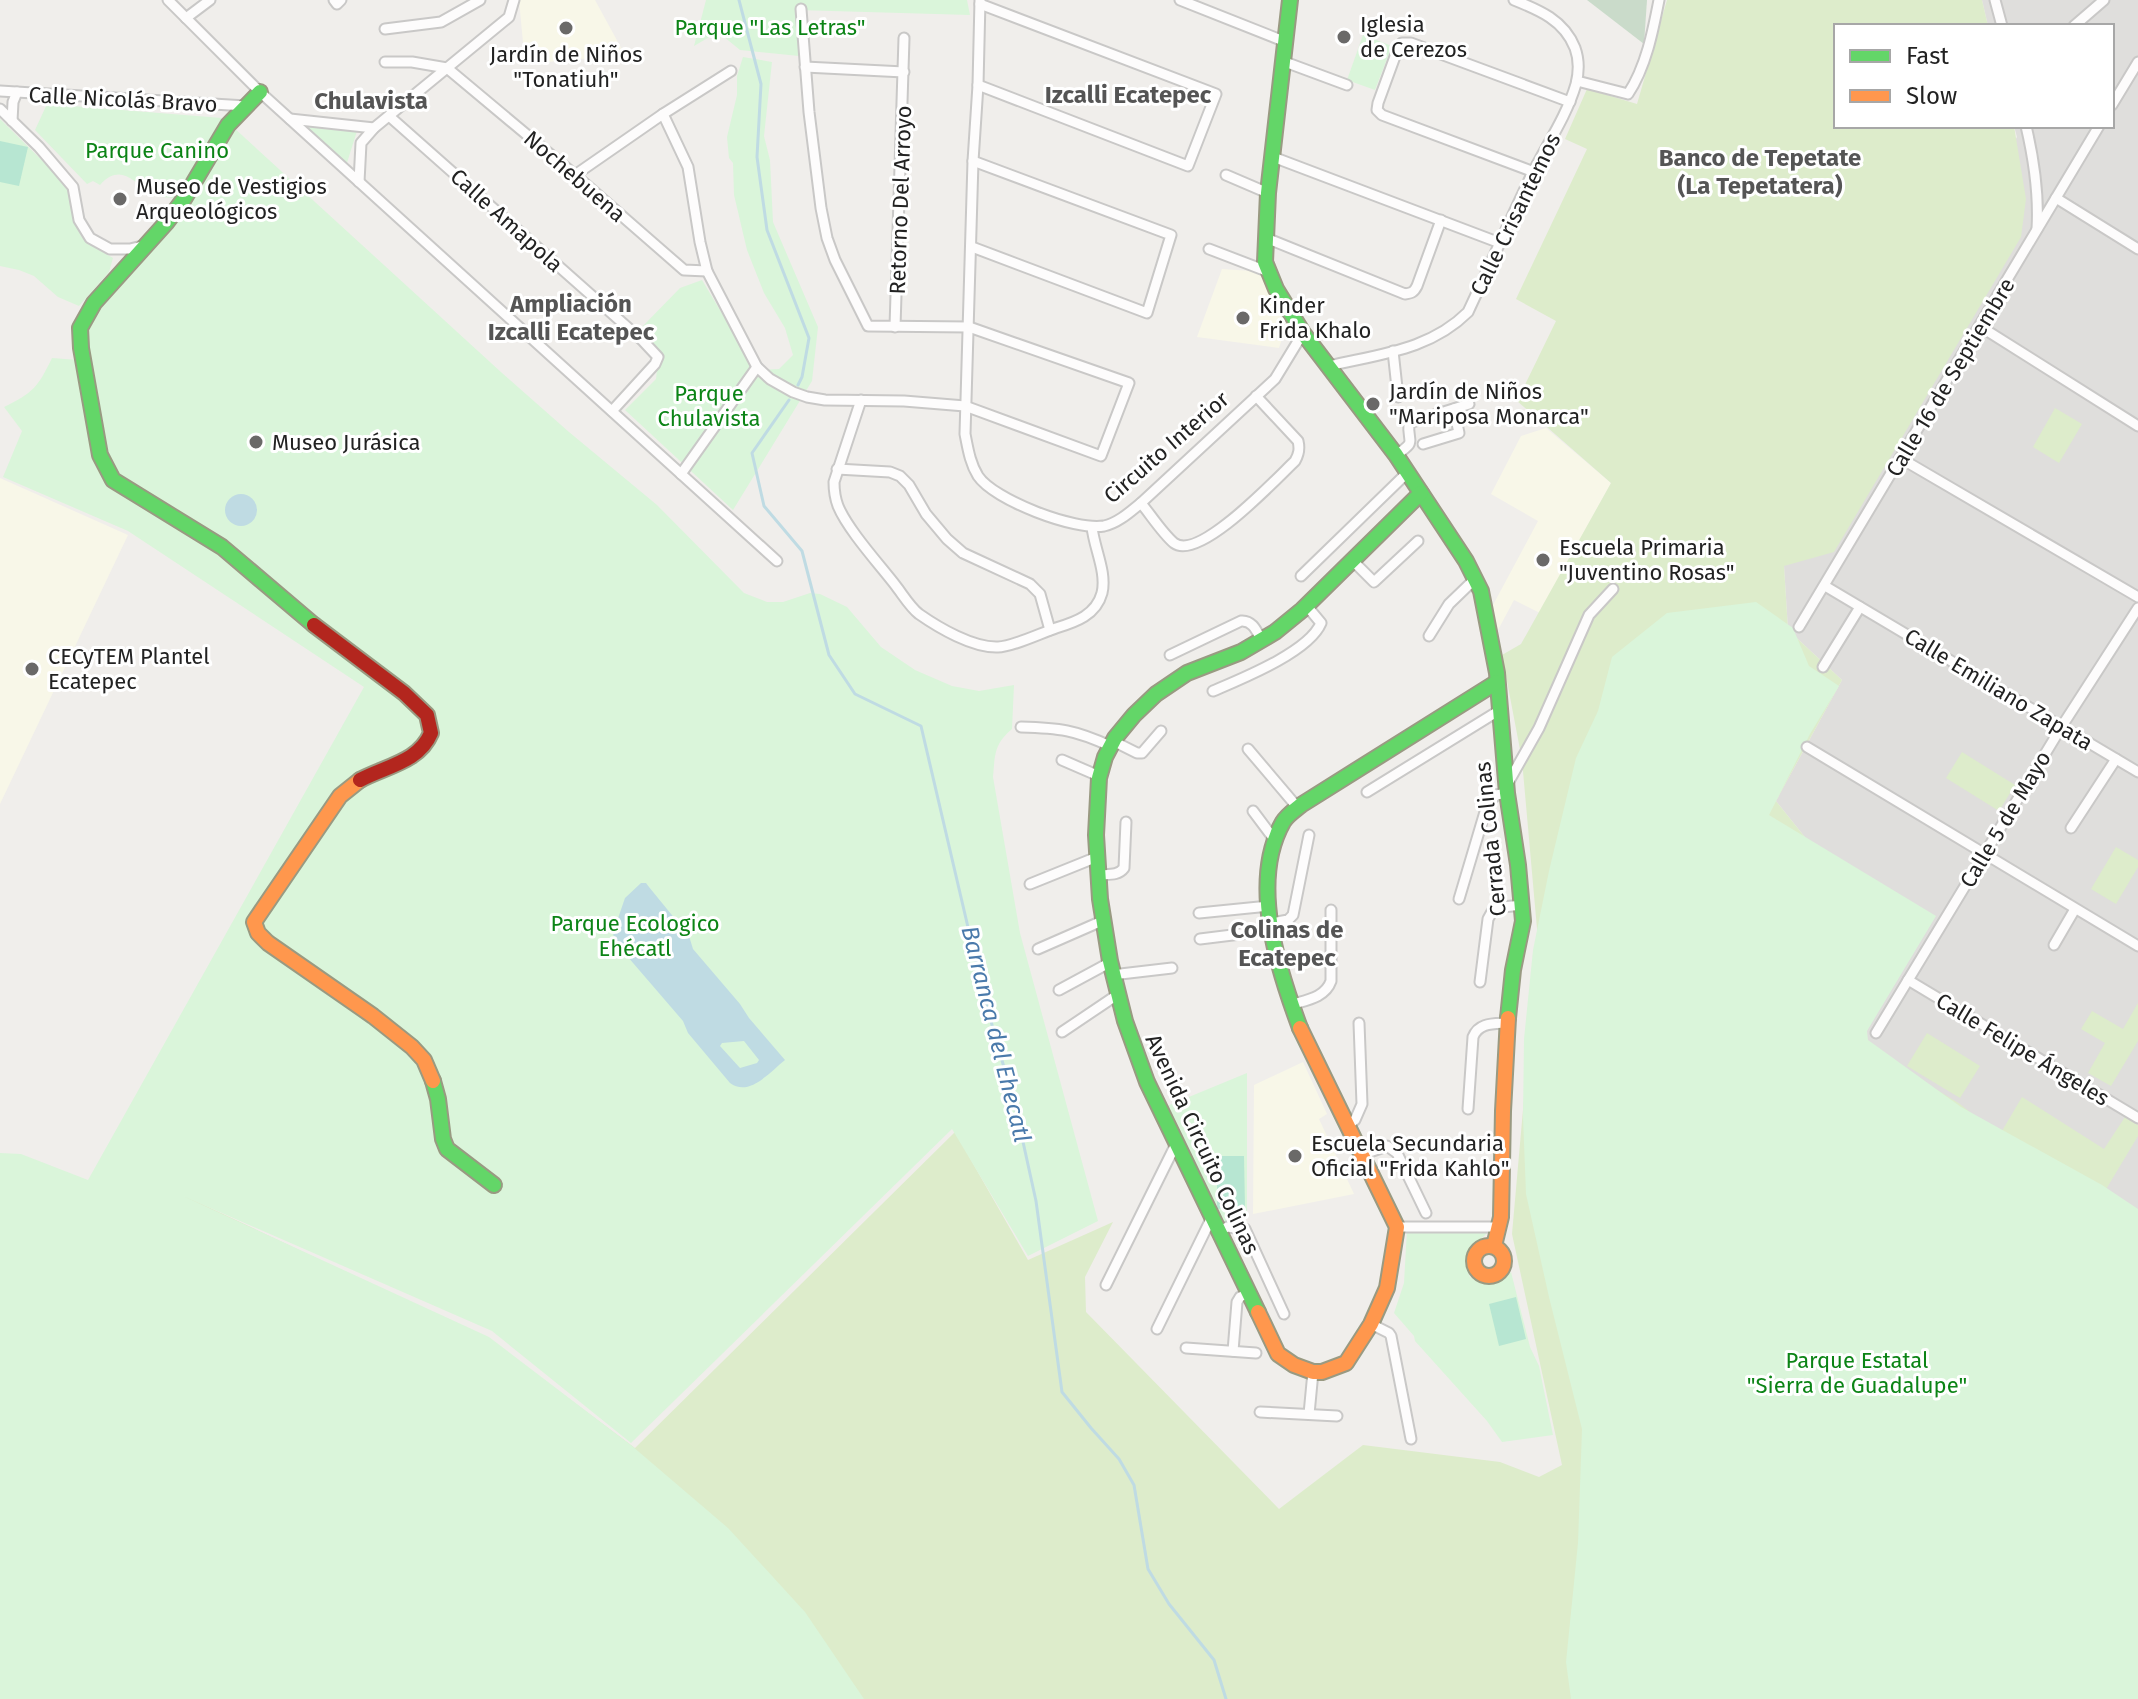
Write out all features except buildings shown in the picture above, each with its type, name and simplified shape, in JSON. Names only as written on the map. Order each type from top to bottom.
[{"type":"street","points":[[168,0],[289,119],[777,561]]},
{"type":"street","points":[[186,18],[210,0]]},
{"type":"street","points":[[385,29],[441,22],[480,0]]},
{"type":"street","points":[[359,182],[361,143],[374,128],[509,17],[514,0]]},
{"type":"street","points":[[1180,0],[1286,42]]},
{"type":"street","points":[[1290,0],[1268,193],[1265,262],[1276,289],[1303,333],[1396,455],[1421,493]]},
{"type":"street","name":"Calle Crisantemos","points":[[1329,366],[1435,338],[1468,312],[1570,102],[1577,81],[1575,49],[1566,30],[1540,10],[1514,0]]},
{"type":"street","points":[[1577,81],[1628,94],[1636,81],[1653,30],[1659,0]]},
{"type":"street","points":[[1995,0],[2001,24]]},
{"type":"street","points":[[2076,24],[2104,0]]},
{"type":"street","points":[[978,85],[1188,166],[1216,94],[980,2]]},
{"type":"street","name":"Circuito Interior","points":[[980,2],[965,434],[970,459],[978,476],[988,487],[1056,519],[1077,525],[1108,526],[1141,503],[1275,379],[1303,333]]},
{"type":"street","name":"Retorno Del Arroyo","points":[[801,9],[821,208],[827,238],[868,326],[969,327],[1129,383],[1101,456],[965,406]]},
{"type":"street","name":"Retorno Del Arroyo","points":[[895,327],[904,38]]},
{"type":"street","points":[[1534,172],[1382,115],[1377,110],[1378,103],[1397,51],[1402,43],[1411,43],[1570,102]]},
{"type":"street","points":[[385,62],[412,62],[447,68]]},
{"type":"street","points":[[1285,62],[1347,85]]},
{"type":"street","points":[[805,67],[904,72]]},
{"type":"street","points":[[2114,102],[2137,67]]},
{"type":"street","name":"Nochebuena","points":[[447,68],[684,270],[707,271]]},
{"type":"street","points":[[575,175],[731,71]]},
{"type":"street","name":"Calle Nicolás Bravo","points":[[0,91],[246,106]]},
{"type":"street","points":[[12,121],[17,92]]},
{"type":"street","points":[[260,92],[228,125],[184,199],[94,303],[80,328],[100,455],[113,480],[222,547],[290,606],[416,703],[427,715],[431,726],[428,740],[420,751],[355,783],[340,796],[254,922],[258,933],[268,943],[373,1016],[424,1060],[438,1099],[447,1149],[494,1185]]},
{"type":"street","points":[[0,109],[39,147],[73,187],[79,220],[90,238],[110,249],[118,259],[122,272]]},
{"type":"street","points":[[663,114],[688,167],[707,271],[757,367],[782,387],[807,397],[965,406]]},
{"type":"street","name":"Calle Amapola","points":[[389,116],[658,357],[612,411]]},
{"type":"street","points":[[289,119],[374,128]]},
{"type":"street","points":[[2026,128],[2039,205],[2036,232]]},
{"type":"street","name":"Calle 16 de Septiembre","points":[[1799,627],[2098,128]]},
{"type":"street","points":[[1273,157],[1500,243]]},
{"type":"street","points":[[972,247],[1147,313],[1171,235],[973,161]]},
{"type":"street","points":[[1226,175],[1268,193]]},
{"type":"street","points":[[2056,198],[2138,249]]},
{"type":"street","points":[[1266,238],[1405,294],[1414,291],[1417,286],[1441,220]]},
{"type":"street","points":[[110,249],[130,249],[148,244]]},
{"type":"street","points":[[1209,249],[1269,272]]},
{"type":"street","points":[[1981,327],[2138,426]]},
{"type":"street","points":[[1393,351],[1398,397]]},
{"type":"street","points":[[681,474],[757,367]]},
{"type":"street","points":[[1141,503],[1174,543],[1185,547],[1203,540],[1232,520],[1295,461],[1300,448],[1298,441],[1256,396]]},
{"type":"street","points":[[861,400],[834,482],[839,509],[916,612],[945,631],[982,645],[1000,648],[1078,621],[1092,611],[1103,590],[1103,574],[1093,543],[1092,527]]},
{"type":"street","points":[[1396,455],[1409,446],[1409,423],[1469,404]]},
{"type":"street","points":[[1423,444],[1459,433],[1454,409]]},
{"type":"street","points":[[1900,458],[2138,597]]},
{"type":"street","points":[[837,469],[890,472],[900,476],[933,522],[963,553],[1030,584],[1040,594],[1050,630]]},
{"type":"street","points":[[1301,576],[1407,473]]},
{"type":"street","name":"Avenida Circuito Colinas","points":[[1313,1372],[1294,1365],[1278,1354],[1138,1059],[1110,969],[1102,921],[1096,793],[1099,776],[1112,744],[1141,707],[1166,686],[1262,641],[1288,623],[1421,493]]},
{"type":"street","name":"Cerrada Colinas","points":[[1421,493],[1466,561],[1481,591],[1497,682],[1506,790],[1523,905],[1508,1023],[1501,1217],[1494,1246]]},
{"type":"street","points":[[1352,560],[1374,582],[1418,541]]},
{"type":"street","points":[[1429,636],[1449,604],[1476,578]]},
{"type":"street","name":"Calle Emiliano Zapata","points":[[1825,586],[2138,772]]},
{"type":"street","points":[[1459,899],[1487,805],[1506,790],[1539,728],[1589,615],[1613,589]]},
{"type":"street","points":[[1213,691],[1275,663],[1311,636],[1321,623],[1306,605]]},
{"type":"street","points":[[1823,667],[1860,607]]},
{"type":"street","name":"Calle 5 de Mayo","points":[[1876,1033],[2062,726],[2138,608]]},
{"type":"street","points":[[1170,655],[1241,621],[1252,623],[1262,641]]},
{"type":"street","points":[[1309,1414],[1313,1372],[1346,1363],[1371,1324],[1387,1288],[1397,1227],[1290,1005],[1269,906],[1268,868],[1274,839],[1284,818],[1298,808],[1497,682]]},
{"type":"street","points":[[1367,792],[1500,710]]},
{"type":"street","points":[[1021,727],[1081,733],[1137,753],[1142,753],[1161,731]]},
{"type":"street","points":[[1807,747],[2138,946]]},
{"type":"street","points":[[1248,749],[1298,808]]},
{"type":"street","points":[[2071,828],[2116,759]]},
{"type":"street","points":[[1062,760],[1099,776]]},
{"type":"street","points":[[1253,811],[1274,839]]},
{"type":"street","points":[[1098,875],[1115,874],[1124,868],[1126,822]]},
{"type":"street","points":[[1200,939],[1272,927],[1288,920],[1293,915],[1309,835]]},
{"type":"street","points":[[1030,884],[1097,857]]},
{"type":"street","points":[[1480,982],[1488,919],[1493,910],[1523,905]]},
{"type":"street","points":[[1199,913],[1269,906]]},
{"type":"street","points":[[2054,945],[2075,909]]},
{"type":"street","points":[[1290,1005],[1319,996],[1329,988],[1331,910]]},
{"type":"street","points":[[1038,949],[1102,921]]},
{"type":"street","points":[[1059,990],[1110,969],[1172,968]]},
{"type":"street","name":"Calle Felipe Ángeles","points":[[1908,980],[2138,1118]]},
{"type":"street","points":[[1062,1032],[1117,995]]},
{"type":"street","points":[[1347,1126],[1355,1120],[1362,1104],[1359,1023]]},
{"type":"street","points":[[1468,1109],[1476,1030],[1482,1025],[1508,1023]]},
{"type":"street","points":[[1106,1285],[1176,1144]]},
{"type":"street","points":[[1361,1155],[1387,1146],[1397,1153],[1426,1213]]},
{"type":"street","points":[[1157,1329],[1212,1217]]},
{"type":"street","points":[[1219,1232],[1227,1227],[1245,1229],[1284,1314]]},
{"type":"street","points":[[1397,1227],[1499,1227]]},
{"type":"street","points":[[1233,1351],[1237,1302],[1249,1293]]},
{"type":"street","points":[[1371,1324],[1391,1336],[1411,1439]]},
{"type":"street","points":[[1186,1348],[1256,1353]]},
{"type":"street","points":[[1260,1412],[1337,1416]]},
{"type":"shaded area","name":"Jardín de Niños \"Tonatiuh\"","points":[[519,0],[595,0],[625,55],[525,64]]},
{"type":"shaded area","points":[[1982,0],[2138,0],[2138,1223],[1854,1040],[1808,841],[1776,801],[1842,680],[1788,630],[1784,566],[2017,137],[2015,128],[2114,128],[2114,24],[1988,24]]},
{"type":"shaded area","name":"Kinder Frida Khalo","points":[[1222,269],[1266,272],[1285,329],[1279,348],[1197,337]]},
{"type":"shaded area","name":"Escuela Primaria \"Juventino Rosas\"","points":[[1546,428],[1611,483],[1540,613],[1514,600],[1498,630],[1493,605],[1538,521],[1491,494],[1521,436]]},
{"type":"shaded area","name":"CECyTEM Plantel Ecatepec","points":[[0,478],[128,535],[0,804]]},
{"type":"shaded area","name":"Escuela Secundaria Oficial \"Frida Kahlo\"","points":[[1303,1062],[1327,1114],[1319,1119],[1354,1194],[1253,1214],[1254,1085]]},
{"type":"green space","name":"Parque \"Las Letras\"","points":[[706,0],[967,0],[970,15],[797,10],[799,56],[740,50],[718,32],[694,46]]},
{"type":"green space","points":[[1587,0],[1647,0],[1644,44]]},
{"type":"green space","points":[[1667,0],[1982,0],[1988,24],[1834,24],[1834,128],[2014,128],[2026,199],[2021,237],[1834,552],[1784,566],[1788,630],[1842,680],[1776,801],[1808,841],[1854,1039],[1960,1104],[1999,1136],[2022,1097],[2104,1149],[2125,1117],[2138,1125],[2138,1136],[2102,1196],[2138,1699],[0,1699],[90,1182],[187,1197],[492,1341],[635,1448],[955,1132],[1028,1260],[1113,1222],[1085,1277],[1086,1312],[1279,1509],[1363,1445],[1500,1462],[1539,1477],[1562,1465],[1512,1234],[1538,940],[1522,760],[1502,655],[1521,644],[1611,483],[1517,401],[1556,321],[1516,299],[1587,149],[1565,139],[1587,89],[1637,104]]},
{"type":"green space","points":[[1363,35],[1392,46],[1375,90],[1347,80]]},
{"type":"green space","name":"Parque Chulavista","points":[[743,57],[772,62],[764,136],[770,160],[773,222],[818,327],[812,381],[733,510],[625,410],[656,379],[659,351],[640,329],[680,288],[702,280],[756,370],[779,369],[793,355],[785,328],[764,293],[747,250],[734,195],[733,163],[729,158],[727,137]]},
{"type":"green space","name":"Parque Canino","points":[[47,104],[222,118],[175,198],[158,197],[126,176],[114,175],[100,185],[93,181],[87,184],[35,130]]},
{"type":"green space","points":[[0,119],[70,188],[73,218],[81,236],[113,258],[109,272],[79,306],[58,297],[34,276],[0,266]]},
{"type":"green space","name":"Parque Ecologico Ehécatl","points":[[232,126],[502,373],[657,505],[744,593],[767,602],[783,602],[810,593],[820,594],[847,607],[881,647],[915,670],[952,686],[979,691],[1014,685],[1012,729],[999,745],[993,777],[1020,933],[1098,1221],[1028,1256],[952,1129],[631,1443],[492,1331],[183,1196],[489,1337],[632,1446],[728,1528],[805,1612],[864,1699],[0,1699],[0,1153],[21,1154],[88,1180],[364,687],[128,531],[3,477],[22,431],[4,407],[34,388],[52,358],[78,360],[92,366],[88,341],[91,316]]},
{"type":"green space","points":[[304,127],[357,131],[346,166]]},
{"type":"green space","points":[[0,141],[28,147],[19,186],[0,182]]},
{"type":"green space","points":[[2055,408],[2082,424],[2059,463],[2033,447]]},
{"type":"green space","name":"Parque Estatal \"Sierra de Guadalupe\"","points":[[1756,602],[1793,628],[1809,666],[1839,686],[1810,734],[1769,815],[1936,916],[1867,1031],[1868,1040],[1961,1107],[2102,1185],[2138,1209],[2138,1699],[1571,1699],[1566,1662],[1578,1543],[1582,1429],[1526,1194],[1524,1039],[1533,950],[1576,758],[1598,711],[1612,657],[1667,613]]},
{"type":"green space","points":[[1962,752],[2015,785],[1999,811],[1946,778]]},
{"type":"green space","points":[[2116,847],[2138,860],[2138,867],[2116,904],[2091,889]]},
{"type":"green space","points":[[2138,1003],[2138,1041],[2111,1086],[2088,1073],[2105,1043],[2081,1029],[2092,1011],[2123,1029]]},
{"type":"green space","points":[[1927,1033],[1980,1066],[1960,1098],[1907,1066]]},
{"type":"green space","points":[[1247,1073],[1247,1215],[1224,1223],[1167,1106]]},
{"type":"green space","points":[[1217,1156],[1244,1156],[1245,1208],[1217,1209]]},
{"type":"green space","points":[[1407,1229],[1491,1229],[1470,1250],[1467,1268],[1470,1277],[1486,1283],[1496,1282],[1511,1272],[1530,1347],[1539,1366],[1553,1435],[1502,1442],[1394,1313],[1404,1283]]},
{"type":"green space","points":[[1516,1297],[1526,1339],[1499,1346],[1489,1304]]},
{"type":"water","points":[[241,494],[253,498],[257,510],[253,522],[241,526],[229,522],[225,510],[229,498]]},
{"type":"water","points":[[641,883],[646,883],[689,936],[693,949],[785,1060],[766,1077],[744,1087],[730,1083],[688,1033],[683,1021],[615,942],[613,933],[625,898]],"holes":[[[744,1041],[759,1060],[740,1068],[720,1046],[722,1043]]]},
{"type":"waterway","name":"Barranca del Ehecatl","points":[[739,0],[761,84],[757,157],[767,230],[809,338],[798,385]]},
{"type":"waterway","name":"Barranca del Ehecatl","points":[[789,400],[752,453],[764,506],[802,551],[829,655],[855,694],[921,726],[1036,1201],[1062,1392],[1119,1459],[1134,1485],[1148,1569],[1169,1604],[1214,1660],[1226,1699]]},
{"type":"traffic: fast","points":[[1290,0],[1268,193],[1265,262],[1276,289],[1303,333],[1396,455],[1466,561],[1481,591],[1497,673],[1507,793],[1523,921],[1508,1018]]},
{"type":"traffic: fast","points":[[260,92],[228,125],[166,223],[94,303],[80,328],[81,348],[100,455],[113,480],[222,547],[314,625]]},
{"type":"traffic: fast","points":[[1258,1312],[1147,1082],[1125,1021],[1110,961],[1100,899],[1096,835],[1099,778],[1115,738],[1156,694],[1187,673],[1241,652],[1275,632],[1302,610],[1421,493]]},
{"type":"traffic: fast","points":[[1300,1028],[1283,979],[1270,925],[1268,871],[1273,846],[1283,822],[1301,805],[1497,682]]},
{"type":"traffic: fast","points":[[433,1081],[447,1149],[494,1185]]},
{"type":"traffic: slow","points":[[360,780],[340,796],[254,922],[258,933],[268,943],[412,1047],[424,1060],[433,1081]]},
{"type":"traffic: slow","points":[[1494,1246],[1501,1217],[1508,1018]]},
{"type":"traffic: slow","points":[[1258,1312],[1278,1354],[1294,1365],[1322,1372],[1346,1363],[1371,1324],[1387,1288],[1397,1227],[1300,1028]]},
{"type":"traffic: slow","points":[[1489,1246],[1500,1250],[1504,1261],[1500,1272],[1489,1276],[1478,1272],[1474,1261],[1478,1250],[1489,1246]]},
{"type":"traffic: jam","points":[[314,625],[404,693],[427,715],[431,733],[418,751],[360,780]]},
{"type":"place","name":"Jardín de Niños \"Tonatiuh\"","points":[[566,28]]},
{"type":"place","name":"Iglesia de Cerezos","points":[[1344,37]]},
{"type":"place","name":"Museo de Vestigios Arqueológicos","points":[[120,199]]},
{"type":"place","name":"Kinder Frida Khalo","points":[[1243,318]]},
{"type":"place","name":"Jardín de Niños \"Mariposa Monarca\"","points":[[1373,404]]},
{"type":"place","name":"Museo Jurásica","points":[[256,442]]},
{"type":"place","name":"Escuela Primaria \"Juventino Rosas\"","points":[[1543,560]]},
{"type":"place","name":"CECyTEM Plantel Ecatepec","points":[[32,669]]},
{"type":"place","name":"Escuela Secundaria Oficial \"Frida Kahlo\"","points":[[1295,1156]]},
{"type":"district","name":"Izcalli Ecatepec","points":[[1128,95]]},
{"type":"district","name":"Chulavista","points":[[371,101]]},
{"type":"district","name":"Banco de Tepetate (La Tepetatera)","points":[[1760,172]]},
{"type":"district","name":"Ampliación Izcalli Ecatepec","points":[[571,318]]},
{"type":"district","name":"Colinas de Ecatepec","points":[[1287,944]]}]
